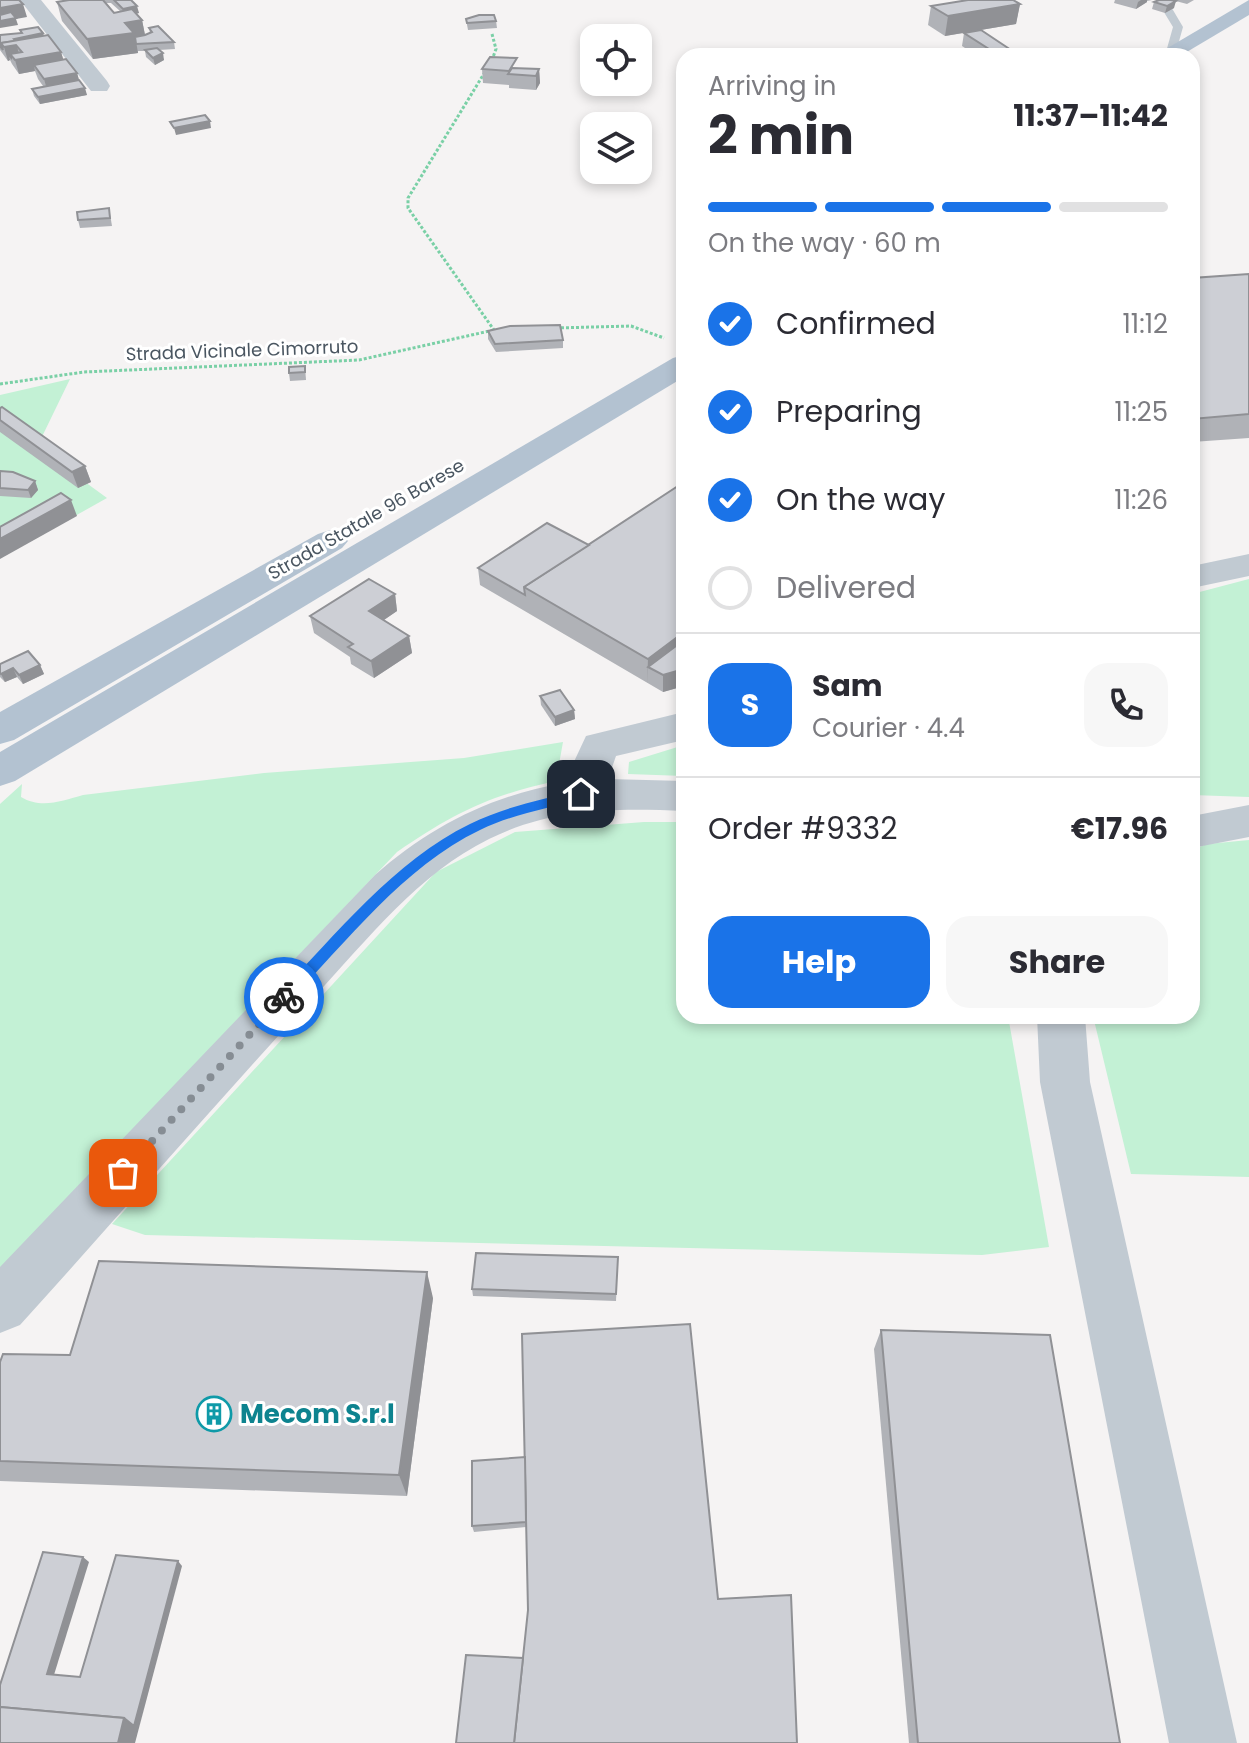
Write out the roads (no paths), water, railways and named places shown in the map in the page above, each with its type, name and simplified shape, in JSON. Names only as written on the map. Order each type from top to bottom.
[{"type":"main road","points":[[1178,48],[1249,6]]},
{"type":"main road","points":[[1200,56],[1249,26]]},
{"type":"main road","name":"Strada Statale 96 Barese","points":[[65,715],[676,348]]},
{"type":"main road","points":[[0,730],[65,715]]},
{"type":"main road","points":[[0,740],[65,715]]},
{"type":"main road","points":[[0,771],[65,715]]},
{"type":"main road","points":[[0,786],[65,715]]},
{"type":"street","points":[[30,0],[99,86]]},
{"type":"street","points":[[1200,575],[1249,565]]},
{"type":"street","points":[[581,794],[600,746],[676,728]]},
{"type":"street","points":[[0,1306],[273,1009],[399,879],[436,850],[475,827],[551,800],[581,794],[676,796]]},
{"type":"street","points":[[1200,813],[1249,814]]},
{"type":"street","points":[[1200,830],[1249,821]]},
{"type":"street","points":[[1043,1024],[1065,1082]]},
{"type":"street","points":[[1061,1024],[1065,1082],[1203,1743]]},
{"type":"lane","points":[[1170,0],[1164,4],[1178,27],[1170,48]]},
{"type":"place","name":"Mecom S.r.l","points":[[214,1414]]}]
